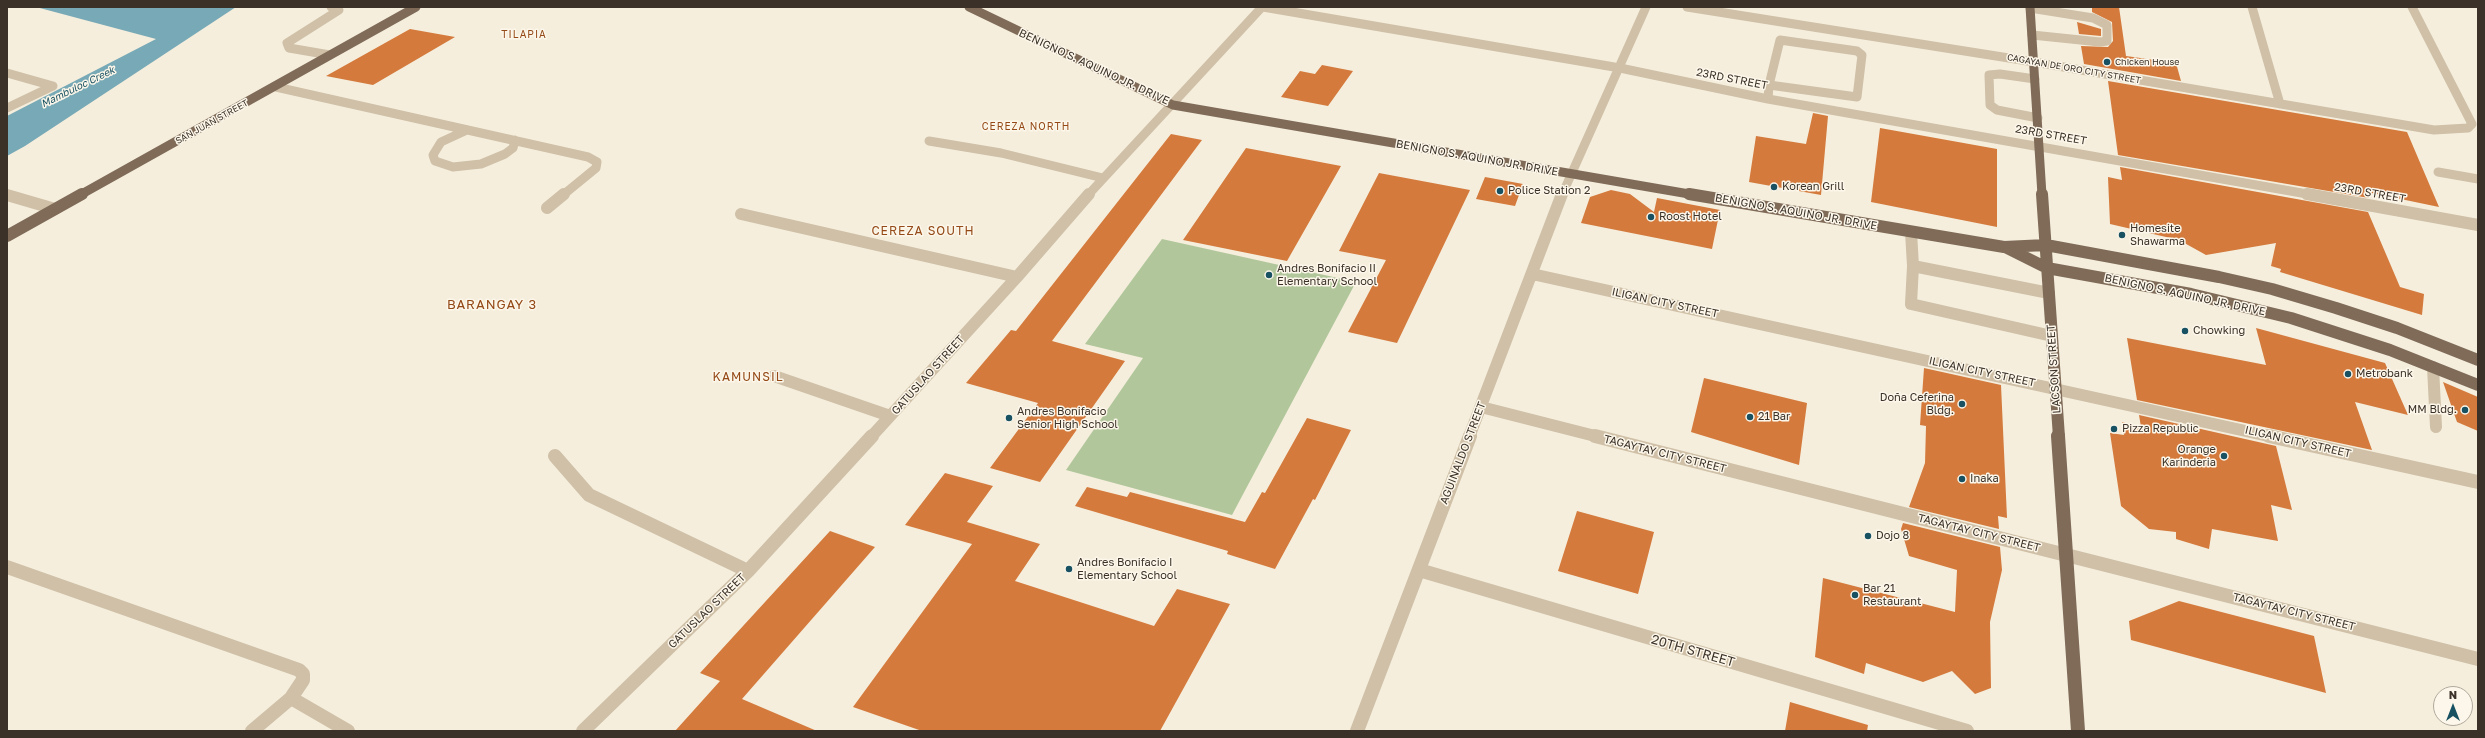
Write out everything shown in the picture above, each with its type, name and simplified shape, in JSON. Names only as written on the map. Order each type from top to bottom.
[{"type":"main road","name":"SAN JUAN STREET","points":[[7,236],[276,87],[416,7]]},
{"type":"main road","name":"BENIGNO S. AQUINO JR. DRIVE","points":[[973,8],[1132,87],[1173,105],[1910,232],[2004,247],[2046,245],[2272,289],[2397,328],[2478,360]]},
{"type":"main road","name":"LACSON STREET","points":[[2030,8],[2078,731]]},
{"type":"main road","name":"BENIGNO S. AQUINO JR. DRIVE","points":[[2004,247],[2047,268],[2190,294],[2258,309],[2325,328],[2478,385]]},
{"type":"street","points":[[330,55],[289,48],[287,43],[339,10],[331,7]]},
{"type":"street","name":"23RD STREET","points":[[1262,7],[1620,68],[1768,99],[2039,145],[2478,225]]},
{"type":"street","name":"GATUSLAO STREET","points":[[582,731],[748,572],[1017,277],[1103,178],[1173,105],[1262,7]]},
{"type":"street","name":"AGUINALDO STREET","points":[[1357,731],[1570,174],[1620,68],[1646,7]]},
{"type":"street","name":"CAGAYAN DE ORO CITY STREET","points":[[1687,7],[2034,62],[2434,130],[2460,130],[2468,128],[2472,124],[2412,7]]},
{"type":"street","points":[[2252,7],[2280,104]]},
{"type":"street","points":[[2030,8],[2093,18],[2107,25],[2107,41],[2100,42],[2032,35]]},
{"type":"street","points":[[1768,99],[1769,85],[1778,41],[1780,40],[1857,51],[1862,55],[1858,97],[1855,98],[1769,85]]},
{"type":"street","points":[[7,73],[53,86],[7,108]]},
{"type":"street","points":[[2035,79],[2000,74],[1989,75],[1990,105],[1997,110],[2038,118]]},
{"type":"street","points":[[276,87],[588,157],[597,162],[596,168],[547,208]]},
{"type":"street","points":[[467,130],[441,142],[435,149],[433,155],[435,161],[453,167],[481,164],[505,154],[513,148],[515,140]]},
{"type":"street","points":[[929,141],[1001,153],[1103,178]]},
{"type":"street","points":[[2438,172],[2478,179]]},
{"type":"street","points":[[7,196],[55,209]]},
{"type":"street","points":[[741,214],[1017,277]]},
{"type":"street","points":[[1910,232],[1913,266],[1911,304],[2052,336]]},
{"type":"street","points":[[1913,266],[2049,293]]},
{"type":"street","name":"ILIGAN CITY STREET","points":[[1532,274],[2478,482]]},
{"type":"street","points":[[2433,367],[2436,427]]},
{"type":"street","points":[[774,376],[890,416]]},
{"type":"street","name":"TAGAYTAY CITY STREET","points":[[1480,407],[2478,658]]},
{"type":"street","points":[[555,456],[589,495],[748,572]]},
{"type":"street","points":[[7,567],[300,670],[303,674],[303,680],[291,698],[252,731]]},
{"type":"street","name":"20TH STREET","points":[[1419,570],[1967,731]]},
{"type":"street","points":[[291,698],[348,731]]},
{"type":"green space","points":[[1162,239],[1356,282],[1232,515],[1066,470],[1143,358],[1085,344]]},
{"type":"water","name":"Mambuloc Creek","points":[[36,7],[236,7],[25,146],[7,156],[7,116],[156,39]]},
{"type":"building","points":[[2092,7],[2119,7],[2126,56],[2176,63],[2181,81],[2084,64],[2081,46],[2108,47],[2113,41],[2112,22],[2092,12]]},
{"type":"building","points":[[2077,22],[2101,29],[2101,36],[2079,34]]},
{"type":"building","points":[[410,29],[455,37],[373,85],[326,76]]},
{"type":"building","points":[[1322,65],[1353,71],[1328,106],[1281,97],[1300,71],[1315,74]]},
{"type":"building","points":[[2108,81],[2407,132],[2439,207],[2367,192],[2369,198],[2118,155]]},
{"type":"building","points":[[1813,113],[1828,116],[1821,195],[1749,182],[1756,136],[1806,144]]},
{"type":"building","points":[[1880,128],[1997,149],[1997,227],[1871,202]]},
{"type":"building","points":[[1171,134],[1202,140],[1052,341],[1125,361],[1040,482],[990,468],[1038,403],[966,383],[1011,330],[1016,331]]},
{"type":"building","points":[[1246,148],[1341,166],[1287,261],[1183,240]]},
{"type":"building","points":[[2120,167],[2368,212],[2400,287],[2424,294],[2422,315],[2280,272],[2281,269],[2271,266],[2276,243],[2206,255],[2179,240],[2110,224],[2108,177],[2122,180]]},
{"type":"building","points":[[1379,173],[1470,190],[1397,343],[1348,332],[1386,260],[1339,251]]},
{"type":"building","name":"Police Station 2","points":[[1485,177],[1523,184],[1515,206],[1476,199]]},
{"type":"building","name":"Roost Hotel","points":[[1611,190],[1630,194],[1654,212],[1657,198],[1720,210],[1712,249],[1581,223],[1590,197]]},
{"type":"building","points":[[2256,328],[2385,363],[2408,415],[2355,402],[2372,450],[2137,400],[2127,338],[2266,365]]},
{"type":"building","points":[[1924,368],[2001,385],[2007,518],[1998,516],[1999,529],[1909,507],[1925,463],[1926,426],[1920,425]]},
{"type":"building","name":"21 Bar","points":[[1704,378],[1807,403],[1799,465],[1691,432]]},
{"type":"building","name":"MM Bldg.","points":[[2443,382],[2478,397],[2478,431],[2457,422]]},
{"type":"building","points":[[2139,415],[2276,446],[2292,510],[2271,505],[2278,541],[2212,529],[2209,549],[2176,539],[2176,532],[2149,529],[2121,506],[2110,433],[2124,435],[2122,422],[2141,427]]},
{"type":"building","points":[[1307,418],[1351,430],[1315,500],[1313,499],[1275,569],[1227,554],[1228,551],[1075,506],[1087,487],[1127,497],[1130,492],[1245,522],[1262,492],[1265,493]]},
{"type":"building","points":[[945,473],[993,486],[967,522],[1040,544],[1015,581],[1154,626],[1177,589],[1230,604],[1160,731],[922,731],[853,707],[972,544],[905,525]]},
{"type":"building","points":[[1577,511],[1654,532],[1638,594],[1558,571]]},
{"type":"building","name":"Bar 21 Restaurant","points":[[1903,523],[2000,547],[2002,570],[1990,622],[1991,688],[1975,694],[1952,671],[1923,682],[1866,663],[1864,674],[1815,657],[1823,578],[1955,612],[1957,570],[1909,556],[1901,529]]},
{"type":"building","points":[[830,531],[875,547],[742,699],[817,731],[675,731],[720,681],[700,673]]},
{"type":"building","points":[[2179,601],[2314,636],[2326,693],[2131,640],[2129,621]]},
{"type":"building","points":[[1790,702],[1868,725],[1867,731],[1785,731]]},
{"type":"place","name":"Chicken House","points":[[2107,62]]},
{"type":"place","name":"Korean Grill","points":[[1774,187]]},
{"type":"place","name":"Police Station 2","points":[[1500,191]]},
{"type":"place","name":"Roost Hotel","points":[[1651,217]]},
{"type":"place","name":"Homesite Shawarma","points":[[2122,235]]},
{"type":"place","name":"Andres Bonifacio II Elementary School","points":[[1269,275]]},
{"type":"place","name":"Chowking","points":[[2185,331]]},
{"type":"place","name":"Metrobank","points":[[2348,374]]},
{"type":"place","name":"Doña Ceferina Bldg.","points":[[1962,404]]},
{"type":"place","name":"MM Bldg.","points":[[2465,410]]},
{"type":"place","name":"21 Bar","points":[[1750,417]]},
{"type":"place","name":"Andres Bonifacio Senior High School","points":[[1009,418]]},
{"type":"place","name":"Pizza Republic","points":[[2114,429]]},
{"type":"place","name":"Orange Karinderia","points":[[2224,456]]},
{"type":"place","name":"Inaka","points":[[1962,479]]},
{"type":"place","name":"Dojo 8","points":[[1868,536]]},
{"type":"place","name":"Andres Bonifacio I Elementary School","points":[[1069,569]]},
{"type":"place","name":"Bar 21 Restaurant","points":[[1855,595]]},
{"type":"district","name":"TILAPIA","points":[[524,35]]},
{"type":"district","name":"CEREZA NORTH","points":[[1026,127]]},
{"type":"district","name":"CEREZA SOUTH","points":[[923,231]]},
{"type":"district","name":"BARANGAY 3","points":[[492,305]]},
{"type":"district","name":"KAMUNSIL","points":[[748,377]]}]
